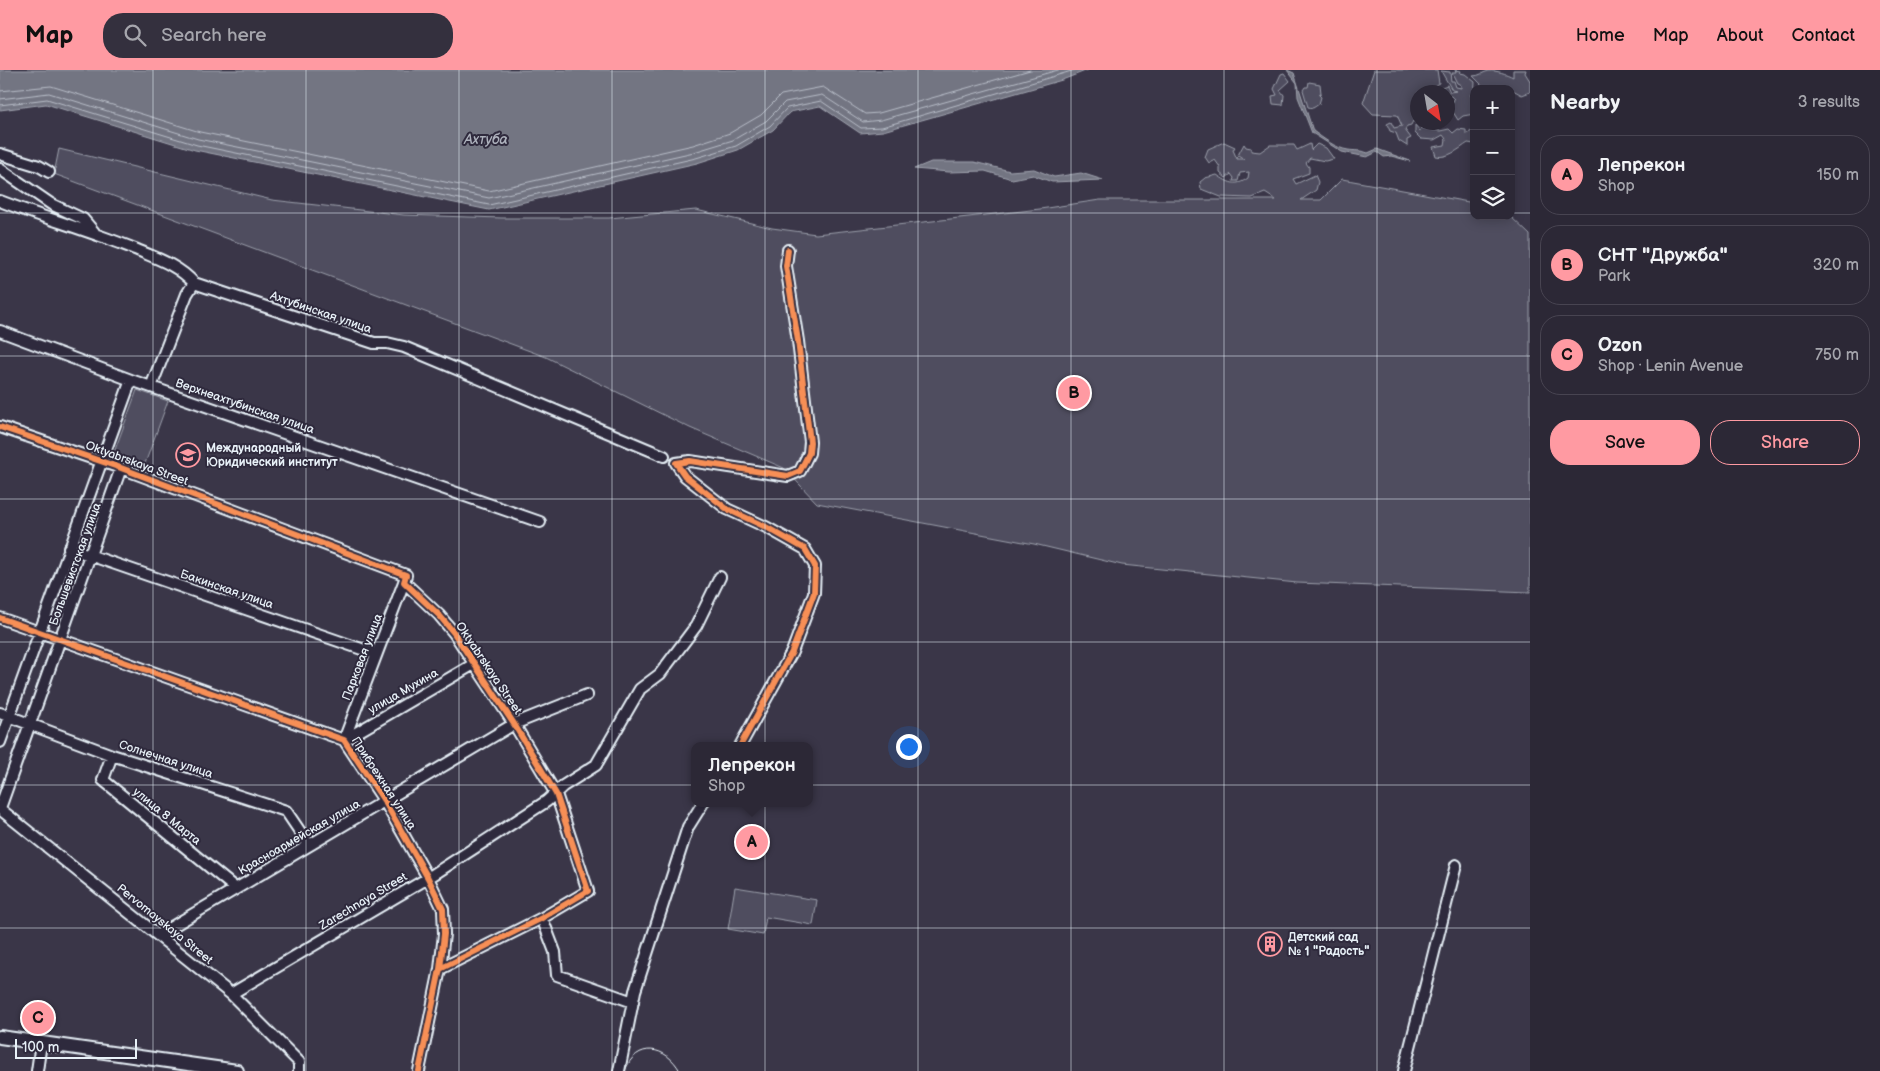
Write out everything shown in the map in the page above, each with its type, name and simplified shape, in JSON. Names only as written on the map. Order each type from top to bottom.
[{"type":"main road","points":[[0,1037],[237,1071]]},
{"type":"street","points":[[0,154],[39,166],[50,172]]},
{"type":"street","points":[[0,168],[51,204],[83,219],[94,232]]},
{"type":"street","name":"Ахтубинская улица","points":[[0,201],[94,232],[170,263],[187,275],[194,283],[374,343],[387,343],[404,347],[664,456]]},
{"type":"street","points":[[742,742],[792,652],[814,593],[815,566],[805,549],[766,527],[727,509],[686,476],[676,463],[690,461],[788,476],[800,471],[809,453],[810,442],[798,341],[786,266],[788,250]]},
{"type":"street","points":[[151,387],[187,294],[194,283]]},
{"type":"street","name":"Верхнеахтубинская улица","points":[[0,331],[131,380],[540,522]]},
{"type":"street","name":"Большевистская улица","points":[[0,742],[5,715],[39,631],[131,380]]},
{"type":"street","name":"Oktyabrskaya Street","points":[[0,427],[121,468],[406,575],[404,582],[439,615],[514,724],[556,794],[588,891],[542,918],[440,970]]},
{"type":"street","name":"Большевистская улица","points":[[0,809],[121,468]]},
{"type":"street","name":"Бакинская улица","points":[[69,548],[376,654]]},
{"type":"street","name":"Zarechnaya Street","points":[[231,994],[428,878],[556,794],[563,786],[596,765],[640,689],[660,674],[696,626],[720,577]]},
{"type":"street","name":"Парковая улица","points":[[344,740],[404,582]]},
{"type":"street","name":"Прибрежная улица","points":[[0,618],[344,740],[385,802],[428,878],[443,909],[444,934],[440,970],[419,1071]]},
{"type":"street","name":"улица Мухина","points":[[344,740],[474,664]]},
{"type":"street","name":"Красноармейская улица","points":[[158,935],[514,724],[587,695]]},
{"type":"street","name":"Солнечная улица","points":[[5,715],[112,755],[286,811],[309,846]]},
{"type":"street","name":"улица 8 Марта","points":[[112,755],[103,780],[235,888]]},
{"type":"street","points":[[619,1071],[636,991],[688,827],[700,807]]},
{"type":"street","name":"Pervomayskaya Street","points":[[0,809],[231,994],[299,1062],[299,1071]]},
{"type":"street","points":[[1404,1071],[1456,865]]},
{"type":"street","points":[[542,918],[555,952],[558,975],[633,1002]]},
{"type":"street","points":[[37,1071],[41,1043]]},
{"type":"shaded area","points":[[1374,70],[1437,70],[1439,83],[1435,85],[1410,85],[1410,125],[1407,126],[1405,130],[1411,138],[1407,140],[1407,146],[1399,141],[1396,133],[1390,131],[1387,124],[1391,122],[1394,128],[1402,126],[1397,115],[1373,114],[1363,103]]},
{"type":"shaded area","points":[[1455,70],[1461,71],[1460,73],[1465,74],[1475,82],[1475,85],[1470,85],[1470,115],[1463,116],[1458,120],[1455,115],[1455,91],[1457,91],[1455,91],[1455,85],[1449,85],[1441,71],[1450,72],[1451,81],[1454,81],[1456,87],[1461,88],[1461,85],[1457,83],[1452,73],[1456,73]]},
{"type":"shaded area","points":[[1513,70],[1526,70],[1525,73],[1530,81],[1530,92],[1522,95],[1515,91],[1515,85],[1482,85],[1473,76],[1492,71],[1501,72],[1513,77]]},
{"type":"shaded area","points":[[1284,73],[1290,81],[1280,90],[1284,95],[1283,105],[1273,104],[1272,96],[1277,95],[1274,89],[1281,74]]},
{"type":"shaded area","points":[[1309,82],[1320,84],[1321,93],[1318,94],[1321,97],[1319,104],[1313,108],[1308,107],[1303,90],[1305,87],[1308,87]]},
{"type":"shaded area","points":[[1458,129],[1466,130],[1466,134],[1470,132],[1470,143],[1449,155],[1440,157],[1436,156],[1433,147],[1445,145],[1446,139],[1443,135],[1434,140],[1421,139],[1415,133],[1415,130],[1450,130],[1453,133]]},
{"type":"shaded area","points":[[1224,142],[1235,147],[1233,150],[1237,159],[1244,159],[1238,155],[1244,144],[1246,147],[1251,148],[1251,151],[1260,152],[1270,145],[1294,145],[1297,150],[1310,144],[1311,150],[1317,144],[1326,148],[1334,159],[1325,161],[1310,158],[1306,163],[1309,167],[1309,173],[1293,179],[1296,184],[1315,175],[1318,182],[1316,190],[1301,200],[1321,200],[1342,179],[1470,202],[1470,220],[1514,220],[1530,235],[1530,592],[1297,583],[1122,565],[1034,544],[817,503],[784,468],[690,428],[546,357],[54,174],[59,149],[272,200],[404,215],[502,218],[609,218],[696,210],[772,228],[816,234],[1040,209],[1100,200],[1276,200],[1265,193],[1252,198],[1221,197],[1201,189],[1200,182],[1205,178],[1217,175],[1232,183],[1244,181],[1248,178],[1249,172],[1240,173],[1238,181],[1233,181],[1234,178],[1231,174],[1226,178],[1220,173],[1220,167],[1215,160],[1209,163],[1205,157],[1208,149]]},
{"type":"shaded area","points":[[137,390],[168,401],[143,469],[112,458]]},
{"type":"shaded area","points":[[735,887],[817,900],[813,925],[766,917],[763,935],[728,929]]},
{"type":"water","name":"Ахтуба","points":[[0,70],[1088,70],[1062,80],[883,131],[860,133],[820,106],[790,112],[773,130],[738,150],[697,163],[489,210],[195,150],[46,104],[0,110]]},
{"type":"water","points":[[1287,70],[1294,73],[1313,131],[1343,149],[1368,153],[1377,149],[1410,161],[1391,156],[1384,157],[1377,152],[1367,157],[1342,152],[1312,133],[1298,97],[1297,83]]},
{"type":"water","points":[[931,162],[974,162],[1010,171],[1034,169],[1054,177],[1081,173],[1103,180],[1052,182],[1033,175],[1012,179],[985,171],[949,172],[914,169]]},
{"type":"tram line","points":[[625,1071],[636,1054],[652,1050],[667,1056],[680,1071]]},
{"type":"cycle path","points":[[742,742],[792,652],[814,593],[815,566],[805,549],[766,527],[727,509],[685,476],[676,463],[690,461],[788,476],[800,471],[809,453],[810,442],[798,341],[786,266],[788,250]]},
{"type":"cycle path","points":[[0,427],[121,468],[406,575],[404,582],[439,615],[454,633],[514,724],[556,794],[588,891],[542,918],[440,969]]},
{"type":"cycle path","points":[[0,618],[344,740],[385,802],[428,878],[443,909],[444,934],[440,969],[419,1071]]},
{"type":"place","name":"СНТ \"Дружба\"","points":[[1074,393]]},
{"type":"place","name":"Международный Юридический институт","points":[[188,455]]},
{"type":"place","name":"Лепрекон","points":[[752,842]]},
{"type":"place","name":"Детский сад № 1 \"Радость\"","points":[[1270,944]]},
{"type":"place","name":"Ozon","points":[[38,1018]]}]
